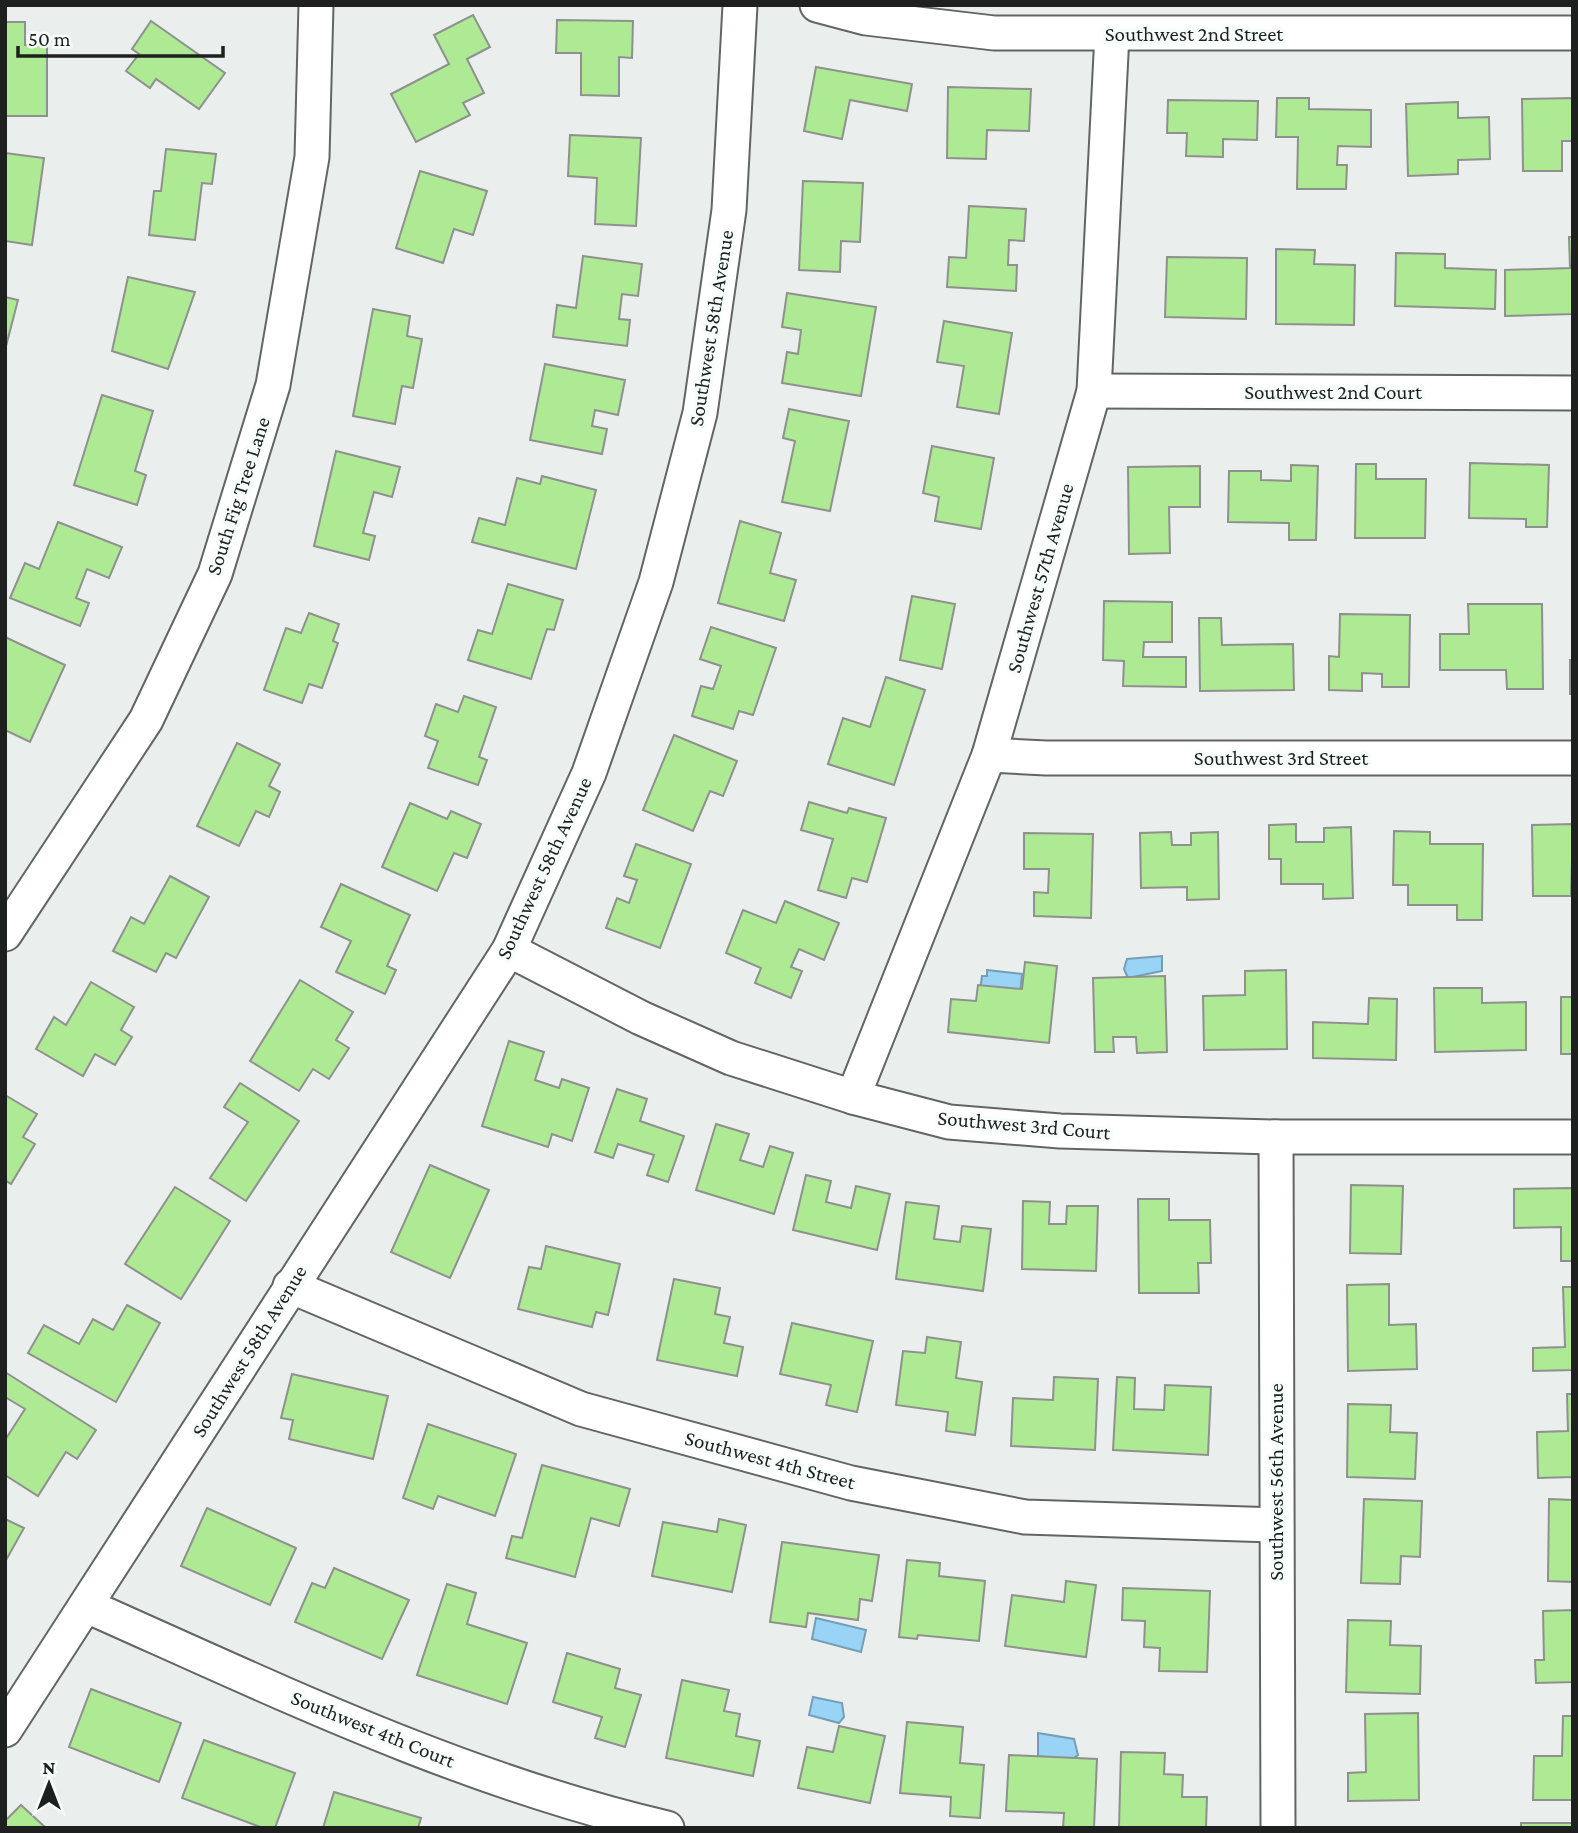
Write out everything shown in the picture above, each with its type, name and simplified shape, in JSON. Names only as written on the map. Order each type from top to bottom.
[{"type":"street","name":"South Fig Tree Lane","points":[[5,934],[146,720],[215,574],[274,386],[312,157],[316,5]]},
{"type":"street","name":"Southwest 58th Avenue","points":[[5,1730],[509,950],[598,748],[656,582],[700,413],[729,210],[740,5]]},
{"type":"street","name":"Southwest 2nd Street","points":[[817,5],[866,18],[994,33],[1573,33]]},
{"type":"street","name":"Southwest 57th Avenue","points":[[853,1097],[989,755],[1094,391],[1112,34]]},
{"type":"street","name":"Southwest 2nd Court","points":[[1094,391],[1573,393]]},
{"type":"street","name":"Southwest 3rd Street","points":[[989,755],[1046,758],[1573,758]]},
{"type":"street","name":"Southwest 3rd Court","points":[[509,950],[640,1018],[731,1058],[853,1097],[949,1122],[1060,1131],[1276,1137],[1573,1137]]},
{"type":"street","name":"Southwest 56th Avenue","points":[[1276,1137],[1278,1828]]},
{"type":"street","name":"Southwest 4th Street","points":[[290,1286],[581,1409],[851,1483],[1025,1517],[1276,1525]]},
{"type":"street","name":"Southwest 4th Court","points":[[87,1606],[354,1726],[586,1809],[667,1828]]},
{"type":"water","points":[[1162,956],[1162,971],[1128,978],[1124,969],[1127,959]]},
{"type":"water","points":[[987,970],[1022,974],[1020,994],[980,990],[982,976],[987,976]]},
{"type":"water","points":[[816,1618],[866,1630],[861,1652],[812,1639]]},
{"type":"water","points":[[813,1697],[842,1703],[844,1717],[839,1723],[809,1715]]},
{"type":"water","points":[[1038,1733],[1074,1739],[1078,1755],[1071,1760],[1038,1756]]},
{"type":"building","points":[[473,15],[490,47],[467,59],[484,93],[463,103],[470,115],[416,142],[391,94],[449,64],[434,35]]},
{"type":"building","points":[[557,20],[633,21],[632,58],[619,57],[619,96],[581,95],[581,53],[556,53]]},
{"type":"building","points":[[151,21],[225,73],[199,109],[156,79],[150,88],[126,71],[139,54],[132,49]]},
{"type":"building","points":[[5,22],[25,22],[25,45],[47,45],[47,116],[5,116]]},
{"type":"building","points":[[816,67],[912,84],[907,111],[850,100],[842,139],[804,131]]},
{"type":"building","points":[[948,87],[1031,89],[1029,131],[987,130],[986,159],[947,158]]},
{"type":"building","points":[[1277,98],[1309,98],[1309,109],[1371,110],[1371,147],[1338,146],[1337,165],[1347,165],[1346,189],[1297,189],[1298,137],[1276,137]]},
{"type":"building","points":[[1573,98],[1573,141],[1562,141],[1562,171],[1523,171],[1522,99]]},
{"type":"building","points":[[1168,100],[1258,101],[1257,140],[1223,139],[1223,157],[1186,156],[1187,133],[1167,133]]},
{"type":"building","points":[[1458,102],[1458,118],[1489,117],[1490,159],[1458,160],[1458,174],[1408,176],[1406,104]]},
{"type":"building","points":[[570,135],[641,138],[636,226],[595,224],[597,178],[568,176]]},
{"type":"building","points":[[166,149],[216,154],[212,184],[202,183],[195,240],[149,235],[154,191],[161,191]]},
{"type":"building","points":[[5,153],[44,158],[32,245],[5,241]]},
{"type":"building","points":[[420,171],[487,191],[473,235],[454,229],[443,263],[396,248]]},
{"type":"building","points":[[803,181],[863,183],[860,242],[841,241],[840,272],[799,270]]},
{"type":"building","points":[[969,206],[1026,209],[1024,241],[1009,240],[1008,265],[1017,265],[1016,291],[947,287],[949,257],[966,258]]},
{"type":"building","points":[[1569,237],[1573,237],[1573,314],[1505,316],[1505,270],[1570,268]]},
{"type":"building","points":[[1276,249],[1315,250],[1314,264],[1355,265],[1354,325],[1276,324]]},
{"type":"building","points":[[1396,253],[1445,254],[1445,268],[1496,270],[1495,309],[1395,306]]},
{"type":"building","points":[[583,256],[642,264],[638,296],[622,294],[619,319],[630,320],[627,346],[553,337],[557,305],[576,308]]},
{"type":"building","points":[[1167,257],[1247,258],[1246,319],[1165,317]]},
{"type":"building","points":[[128,277],[195,292],[168,369],[112,351]]},
{"type":"building","points":[[787,293],[876,307],[861,396],[782,383],[787,352],[798,354],[801,330],[782,327]]},
{"type":"building","points":[[5,297],[18,300],[5,350]]},
{"type":"building","points":[[373,309],[410,316],[407,336],[422,339],[413,388],[402,386],[395,424],[353,416]]},
{"type":"building","points":[[944,321],[1012,333],[999,414],[957,407],[964,366],[937,362]]},
{"type":"building","points":[[545,364],[625,380],[618,415],[595,410],[592,426],[607,429],[602,454],[530,440]]},
{"type":"building","points":[[102,395],[153,411],[135,471],[146,475],[137,505],[74,485]]},
{"type":"building","points":[[789,409],[849,421],[830,511],[782,502],[795,441],[783,438]]},
{"type":"building","points":[[932,446],[994,458],[981,529],[935,521],[939,497],[923,493]]},
{"type":"building","points":[[336,451],[400,467],[392,497],[374,492],[363,533],[375,536],[369,560],[314,546]]},
{"type":"building","points":[[1470,463],[1549,465],[1547,527],[1526,527],[1526,519],[1469,518]]},
{"type":"building","points":[[1356,464],[1376,464],[1376,479],[1426,479],[1425,538],[1355,538]]},
{"type":"building","points":[[1291,465],[1318,466],[1316,540],[1289,540],[1289,523],[1228,522],[1229,471],[1261,471],[1261,480],[1291,481]]},
{"type":"building","points":[[1200,466],[1200,507],[1169,507],[1170,553],[1129,554],[1128,467]]},
{"type":"building","points":[[542,476],[596,490],[576,569],[472,542],[479,518],[505,525],[517,478],[540,484]]},
{"type":"building","points":[[740,521],[781,533],[770,573],[796,580],[784,621],[718,603]]},
{"type":"building","points":[[58,522],[122,547],[109,578],[87,569],[76,598],[89,603],[80,626],[10,598],[25,563],[39,569]]},
{"type":"building","points":[[508,584],[563,600],[554,630],[547,629],[531,679],[468,660],[478,630],[492,634]]},
{"type":"building","points":[[912,596],[955,604],[942,669],[900,660]]},
{"type":"building","points":[[1104,601],[1172,602],[1172,642],[1144,642],[1143,657],[1186,657],[1186,687],[1123,686],[1124,661],[1103,660]]},
{"type":"building","points":[[1468,604],[1542,604],[1543,689],[1507,689],[1506,670],[1440,670],[1440,634],[1469,634]]},
{"type":"building","points":[[309,613],[339,624],[333,641],[338,643],[322,688],[309,684],[302,703],[264,690],[286,628],[301,633]]},
{"type":"building","points":[[1340,614],[1410,615],[1409,687],[1382,687],[1382,674],[1362,673],[1362,691],[1329,690],[1329,656],[1339,657]]},
{"type":"building","points":[[1199,618],[1221,618],[1222,645],[1293,644],[1294,690],[1200,691]]},
{"type":"building","points":[[711,627],[776,648],[753,715],[739,711],[733,729],[692,716],[701,686],[713,689],[721,666],[700,659]]},
{"type":"building","points":[[5,637],[65,665],[30,742],[5,730]]},
{"type":"building","points":[[1570,660],[1573,660],[1573,694],[1570,694]]},
{"type":"building","points":[[886,677],[925,690],[894,785],[828,764],[843,718],[870,727]]},
{"type":"building","points":[[464,696],[496,707],[479,757],[487,760],[478,785],[428,768],[438,741],[425,736],[436,704],[458,712]]},
{"type":"building","points":[[674,735],[737,761],[723,796],[710,791],[693,831],[643,810]]},
{"type":"building","points":[[237,743],[280,764],[269,786],[280,792],[269,817],[256,811],[239,846],[197,826]]},
{"type":"building","points":[[809,802],[847,813],[849,808],[886,818],[867,882],[852,878],[846,898],[818,890],[833,839],[801,830]]},
{"type":"building","points":[[410,803],[447,819],[451,811],[481,824],[467,858],[454,853],[437,891],[382,867]]},
{"type":"building","points":[[1296,824],[1296,842],[1324,842],[1324,828],[1351,827],[1353,898],[1323,899],[1323,884],[1281,884],[1281,859],[1269,859],[1269,825]]},
{"type":"building","points":[[1573,824],[1571,896],[1533,896],[1532,825]]},
{"type":"building","points":[[1394,831],[1430,832],[1430,844],[1483,844],[1482,920],[1457,920],[1457,905],[1408,905],[1408,885],[1393,885]]},
{"type":"building","points":[[1171,832],[1172,845],[1191,845],[1191,833],[1218,832],[1219,899],[1187,900],[1187,887],[1141,888],[1140,833]]},
{"type":"building","points":[[1024,833],[1093,834],[1091,918],[1034,916],[1034,892],[1048,893],[1049,869],[1024,869]]},
{"type":"building","points":[[636,844],[691,864],[660,948],[606,928],[617,898],[629,903],[637,880],[624,876]]},
{"type":"building","points":[[170,876],[209,897],[176,958],[166,953],[156,972],[113,951],[131,917],[144,924]]},
{"type":"building","points":[[341,884],[410,915],[387,966],[396,970],[385,994],[336,972],[351,941],[321,927]]},
{"type":"building","points":[[785,901],[839,923],[824,960],[799,949],[791,967],[802,971],[791,998],[755,983],[761,968],[726,953],[743,910],[776,923]]},
{"type":"building","points":[[1025,962],[1057,966],[1049,1043],[948,1032],[951,999],[976,1001],[978,985],[1022,989]]},
{"type":"building","points":[[1286,970],[1287,1049],[1204,1050],[1203,996],[1245,995],[1245,971]]},
{"type":"building","points":[[1165,976],[1167,1052],[1137,1053],[1136,1037],[1113,1037],[1114,1052],[1095,1052],[1093,978]]},
{"type":"building","points":[[300,980],[353,1012],[336,1040],[349,1048],[329,1079],[313,1069],[299,1091],[250,1061]]},
{"type":"building","points":[[91,982],[134,1007],[121,1030],[132,1037],[115,1065],[95,1054],[83,1076],[36,1049],[54,1017],[66,1025]]},
{"type":"building","points":[[1434,988],[1482,988],[1482,1003],[1526,1002],[1526,1050],[1435,1052]]},
{"type":"building","points":[[1561,997],[1573,997],[1573,1054],[1561,1054]]},
{"type":"building","points":[[1369,998],[1397,999],[1396,1060],[1313,1058],[1313,1022],[1368,1024]]},
{"type":"building","points":[[509,1041],[544,1052],[535,1080],[559,1088],[562,1079],[589,1088],[572,1141],[552,1134],[548,1147],[482,1126]]},
{"type":"building","points":[[240,1083],[299,1121],[246,1201],[210,1178],[248,1122],[224,1107]]},
{"type":"building","points":[[617,1089],[647,1099],[640,1121],[684,1136],[668,1182],[647,1175],[654,1155],[618,1144],[613,1158],[595,1152]]},
{"type":"building","points":[[5,1095],[37,1114],[23,1137],[35,1144],[11,1184],[5,1180]]},
{"type":"building","points":[[716,1124],[749,1134],[740,1160],[763,1167],[770,1146],[793,1153],[774,1214],[696,1190]]},
{"type":"building","points":[[430,1165],[489,1190],[450,1278],[391,1252]]},
{"type":"building","points":[[806,1175],[831,1181],[826,1202],[851,1208],[856,1186],[890,1194],[877,1250],[793,1230]]},
{"type":"building","points":[[1351,1185],[1403,1186],[1401,1254],[1350,1253]]},
{"type":"building","points":[[175,1187],[230,1221],[181,1299],[125,1264]]},
{"type":"building","points":[[1573,1188],[1573,1261],[1561,1261],[1561,1227],[1514,1228],[1514,1189]]},
{"type":"building","points":[[1138,1199],[1169,1199],[1169,1220],[1210,1220],[1211,1263],[1198,1263],[1199,1293],[1139,1293]]},
{"type":"building","points":[[1023,1201],[1050,1202],[1049,1224],[1066,1224],[1067,1206],[1098,1206],[1096,1271],[1022,1269]]},
{"type":"building","points":[[906,1202],[939,1206],[934,1239],[960,1242],[962,1226],[991,1229],[983,1291],[896,1279]]},
{"type":"building","points":[[546,1246],[620,1264],[608,1315],[596,1312],[592,1327],[518,1309],[529,1267],[541,1269]]},
{"type":"building","points":[[674,1279],[720,1288],[715,1314],[730,1317],[724,1343],[743,1347],[737,1376],[657,1360]]},
{"type":"building","points":[[1389,1284],[1389,1325],[1416,1324],[1417,1369],[1348,1371],[1347,1285]]},
{"type":"building","points":[[1563,1287],[1573,1287],[1573,1370],[1533,1371],[1533,1348],[1565,1347]]},
{"type":"building","points":[[127,1305],[160,1323],[116,1402],[28,1353],[44,1325],[79,1344],[93,1319],[113,1330]]},
{"type":"building","points":[[792,1323],[873,1341],[857,1412],[826,1405],[831,1385],[780,1374]]},
{"type":"building","points":[[927,1337],[961,1342],[956,1378],[982,1382],[975,1435],[946,1431],[948,1412],[896,1405],[903,1351],[925,1353]]},
{"type":"building","points":[[5,1372],[96,1430],[77,1459],[66,1452],[38,1496],[5,1475],[5,1440],[25,1409],[5,1397]]},
{"type":"building","points":[[292,1374],[388,1396],[373,1459],[289,1439],[293,1420],[281,1418]]},
{"type":"building","points":[[1054,1377],[1098,1379],[1095,1450],[1011,1446],[1013,1398],[1053,1400]]},
{"type":"building","points":[[1117,1377],[1135,1378],[1134,1409],[1164,1410],[1165,1385],[1211,1387],[1208,1455],[1113,1450]]},
{"type":"building","points":[[1567,1394],[1573,1394],[1573,1477],[1538,1478],[1537,1432],[1568,1431]]},
{"type":"building","points":[[1348,1404],[1391,1405],[1390,1432],[1417,1433],[1415,1479],[1347,1477]]},
{"type":"building","points":[[428,1424],[516,1454],[495,1516],[438,1496],[433,1509],[403,1498]]},
{"type":"building","points":[[542,1465],[630,1489],[619,1526],[591,1518],[575,1577],[506,1558],[512,1536],[522,1538]]},
{"type":"building","points":[[1364,1499],[1422,1501],[1420,1557],[1401,1556],[1400,1584],[1361,1583]]},
{"type":"building","points":[[1549,1499],[1573,1500],[1573,1582],[1548,1581]]},
{"type":"building","points":[[207,1508],[296,1548],[270,1605],[181,1566]]},
{"type":"building","points":[[5,1519],[24,1528],[5,1562]]},
{"type":"building","points":[[719,1519],[746,1525],[732,1592],[652,1576],[663,1522],[717,1532]]},
{"type":"building","points":[[782,1542],[879,1555],[872,1601],[860,1599],[858,1620],[808,1613],[806,1627],[770,1622]]},
{"type":"building","points":[[907,1560],[940,1563],[939,1576],[985,1581],[979,1641],[918,1635],[917,1639],[899,1637]]},
{"type":"building","points":[[334,1568],[409,1600],[382,1659],[295,1622],[312,1583],[325,1588]]},
{"type":"building","points":[[1066,1581],[1096,1585],[1086,1657],[1005,1646],[1012,1595],[1064,1602]]},
{"type":"building","points":[[447,1584],[476,1593],[467,1624],[527,1643],[507,1704],[417,1675]]},
{"type":"building","points":[[1123,1588],[1210,1591],[1207,1672],[1159,1671],[1160,1648],[1144,1647],[1145,1621],[1122,1620]]},
{"type":"building","points":[[1573,1610],[1573,1682],[1536,1683],[1535,1660],[1544,1660],[1543,1611]]},
{"type":"building","points":[[1348,1620],[1391,1621],[1390,1645],[1421,1646],[1420,1694],[1346,1692]]},
{"type":"building","points":[[567,1653],[620,1669],[615,1688],[641,1695],[625,1747],[595,1738],[602,1717],[553,1702]]},
{"type":"building","points":[[682,1680],[729,1690],[724,1711],[740,1714],[736,1736],[760,1741],[753,1776],[666,1758]]},
{"type":"building","points":[[91,1689],[181,1723],[159,1782],[69,1747]]},
{"type":"building","points":[[1418,1713],[1419,1800],[1348,1801],[1348,1773],[1366,1772],[1365,1714]]},
{"type":"building","points":[[1563,1716],[1573,1716],[1573,1800],[1533,1800],[1534,1756],[1562,1756]]},
{"type":"building","points":[[907,1722],[963,1727],[960,1763],[984,1765],[980,1818],[950,1816],[951,1797],[900,1793]]},
{"type":"building","points":[[839,1726],[885,1736],[870,1803],[798,1788],[807,1747],[833,1752]]},
{"type":"building","points":[[204,1740],[295,1773],[275,1828],[263,1828],[182,1798]]},
{"type":"building","points":[[1121,1752],[1165,1753],[1164,1774],[1183,1775],[1182,1797],[1207,1797],[1206,1828],[1119,1828]]},
{"type":"building","points":[[1009,1755],[1097,1759],[1094,1828],[1063,1828],[1064,1813],[1006,1811]]},
{"type":"building","points":[[334,1792],[421,1818],[418,1828],[323,1828]]},
{"type":"building","points":[[21,1805],[46,1828],[5,1828],[5,1821]]},
{"type":"building","points":[[1521,1823],[1573,1823],[1573,1828],[1521,1828]]}]
